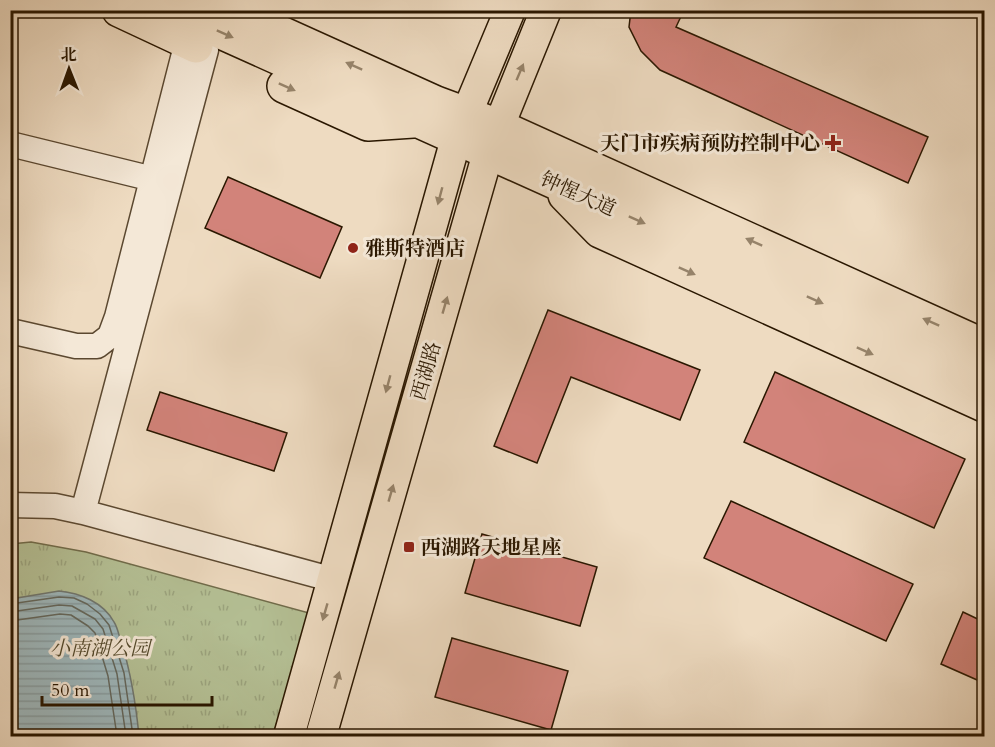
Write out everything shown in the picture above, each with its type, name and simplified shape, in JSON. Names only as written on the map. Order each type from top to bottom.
[{"type":"highway","points":[[119,10],[368,124],[427,112],[390,57],[286,10]]},
{"type":"highway","name":"钟惺大道","points":[[172,10],[493,139],[984,375]]},
{"type":"highway","name":"钟惺大道","points":[[230,10],[427,112]]},
{"type":"highway","points":[[984,323],[619,155],[557,168],[600,231],[984,405]]},
{"type":"highway","name":"钟惺大道","points":[[557,168],[984,346]]},
{"type":"main road","name":"西湖路","points":[[289,736],[461,127],[510,10]]},
{"type":"main road","name":"西湖路","points":[[321,736],[493,139],[546,10]]},
{"type":"street","points":[[10,330],[76,346],[98,346],[110,336],[153,179],[197,46]]},
{"type":"street","points":[[82,512],[197,46]]},
{"type":"street","points":[[10,144],[153,179]]},
{"type":"street","points":[[10,506],[55,506],[82,512],[334,580]]},
{"type":"green space","name":"小南湖公园","points":[[31,542],[86,552],[309,613],[273,736],[11,736],[11,544]]},
{"type":"water","points":[[59,591],[75,594],[97,604],[104,609],[115,624],[131,678],[139,736],[11,736],[11,599]]},
{"type":"building","points":[[631,10],[684,10],[676,27],[928,137],[908,183],[660,70],[641,51],[629,27]]},
{"type":"building","points":[[228,177],[342,227],[320,278],[205,228]]},
{"type":"building","points":[[548,310],[700,370],[680,420],[571,377],[537,463],[494,446]]},
{"type":"building","points":[[775,372],[965,459],[934,528],[744,442]]},
{"type":"building","points":[[160,392],[287,433],[274,471],[147,430]]},
{"type":"building","points":[[731,501],[913,584],[886,641],[704,558]]},
{"type":"building","points":[[482,534],[597,567],[580,626],[465,593]]},
{"type":"building","points":[[963,612],[984,622],[984,683],[941,664]]},
{"type":"building","points":[[452,638],[568,671],[551,730],[435,697]]},
{"type":"place","name":"天门市疾病预防控制中心","points":[[833,143]]},
{"type":"place","name":"雅斯特酒店","points":[[353,248]]},
{"type":"place","name":"西湖路天地星座","points":[[409,547]]}]
